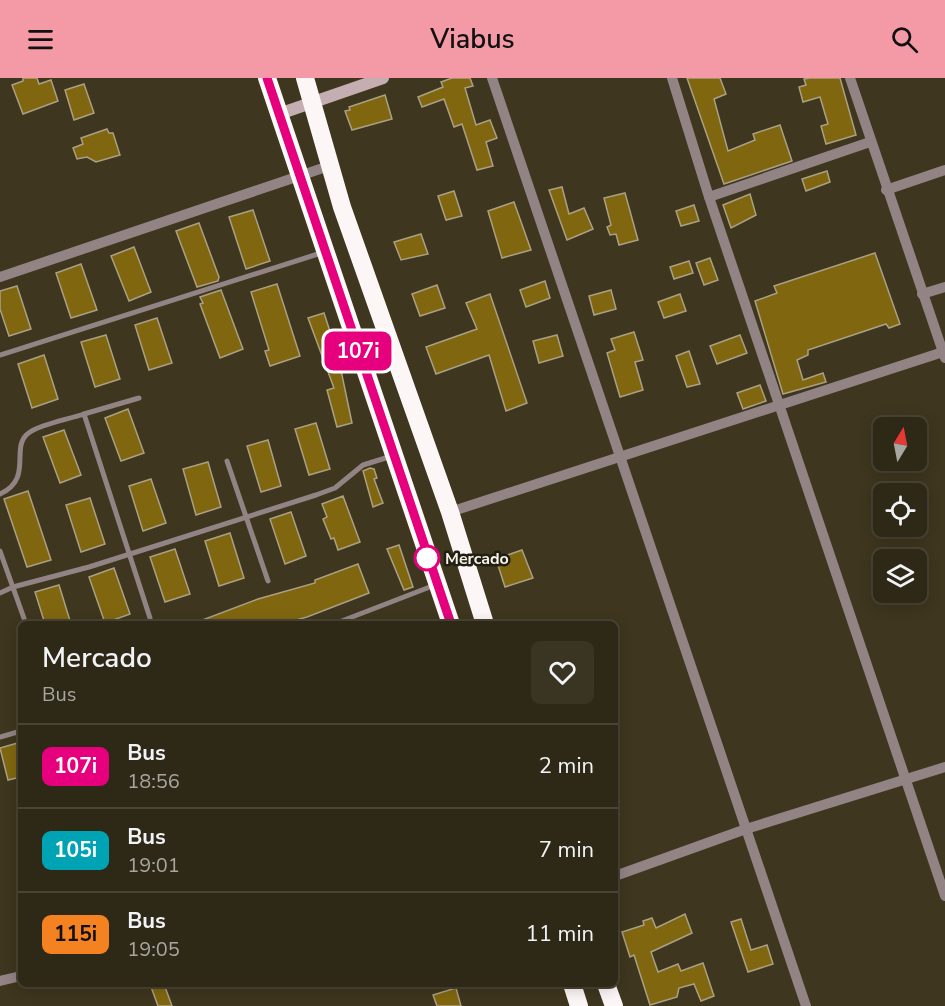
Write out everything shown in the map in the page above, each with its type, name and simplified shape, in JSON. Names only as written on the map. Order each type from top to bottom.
[{"type":"highway","points":[[267,78],[392,456],[450,621]]},
{"type":"highway","points":[[305,78],[329,166],[450,512],[484,621]]},
{"type":"highway","points":[[573,987],[579,1006]]},
{"type":"highway","points":[[607,987],[614,1006]]},
{"type":"street","points":[[279,114],[383,78]]},
{"type":"street","points":[[492,78],[806,1006]]},
{"type":"street","points":[[672,78],[709,197],[945,896]]},
{"type":"street","points":[[450,512],[780,405],[944,355],[870,142],[854,79]]},
{"type":"street","points":[[709,197],[870,142]]},
{"type":"street","points":[[0,276],[329,166]]},
{"type":"street","points":[[886,190],[945,170]]},
{"type":"street","points":[[922,294],[945,287]]},
{"type":"street","points":[[618,875],[746,829],[945,767]]},
{"type":"street","points":[[0,981],[18,977]]},
{"type":"lane","points":[[0,355],[326,252]]},
{"type":"lane","points":[[0,494],[14,487],[19,477],[22,443],[30,432],[139,398]]},
{"type":"lane","points":[[84,414],[150,618]]},
{"type":"lane","points":[[0,593],[13,587],[129,554],[335,488],[363,465],[392,456]]},
{"type":"lane","points":[[227,461],[268,581]]},
{"type":"lane","points":[[0,551],[25,621]]},
{"type":"lane","points":[[342,621],[437,584]]},
{"type":"lane","points":[[0,737],[18,732]]},
{"type":"building","points":[[23,78],[37,78],[39,84],[51,80],[58,101],[23,114],[12,85],[23,81]]},
{"type":"building","points":[[452,78],[470,78],[473,86],[465,88],[476,125],[490,120],[497,138],[486,142],[493,166],[477,170],[462,124],[454,127],[444,99],[422,107],[418,97],[443,87],[441,82]]},
{"type":"building","points":[[687,78],[720,78],[726,94],[714,99],[728,151],[755,140],[753,134],[780,125],[792,161],[724,184]]},
{"type":"building","points":[[840,78],[856,135],[826,144],[821,126],[828,124],[820,97],[803,102],[799,87],[806,85],[804,79]]},
{"type":"building","points":[[84,84],[94,113],[74,120],[65,90]]},
{"type":"building","points":[[385,95],[392,119],[352,130],[345,111],[350,110],[349,107]]},
{"type":"building","points":[[107,129],[109,133],[113,133],[120,155],[96,162],[87,157],[77,159],[73,148],[83,144],[81,138]]},
{"type":"building","points":[[827,171],[830,182],[806,191],[802,179]]},
{"type":"building","points":[[562,187],[569,214],[584,208],[593,229],[567,240],[549,190]]},
{"type":"building","points":[[454,191],[462,216],[446,220],[438,196]]},
{"type":"building","points":[[625,193],[638,240],[619,245],[616,234],[610,235],[607,227],[611,225],[604,198]]},
{"type":"building","points":[[750,194],[756,215],[731,228],[723,205]]},
{"type":"building","points":[[514,202],[531,250],[502,258],[488,211]]},
{"type":"building","points":[[694,205],[699,221],[681,226],[676,211]]},
{"type":"building","points":[[253,210],[270,261],[246,269],[229,217]]},
{"type":"building","points":[[199,223],[219,277],[218,281],[197,287],[176,231]]},
{"type":"building","points":[[421,234],[428,254],[401,260],[394,242]]},
{"type":"building","points":[[134,247],[151,292],[129,301],[111,256]]},
{"type":"building","points":[[875,253],[900,324],[889,328],[886,324],[808,350],[808,355],[797,360],[803,380],[823,373],[826,382],[783,394],[755,301],[777,293],[774,286]]},
{"type":"building","points":[[710,258],[718,280],[704,285],[696,263]]},
{"type":"building","points":[[689,261],[693,273],[674,279],[670,267]]},
{"type":"building","points":[[81,264],[97,310],[71,318],[56,273]]},
{"type":"building","points":[[545,281],[550,298],[526,307],[520,290]]},
{"type":"building","points":[[277,284],[300,356],[270,366],[265,351],[269,350],[251,292]]},
{"type":"building","points":[[437,285],[445,308],[420,316],[412,294]]},
{"type":"building","points":[[17,286],[31,329],[9,336],[0,309],[0,291]]},
{"type":"building","points":[[221,290],[243,349],[220,358],[200,304],[203,303],[200,297]]},
{"type":"building","points":[[611,290],[616,309],[594,315],[589,296]]},
{"type":"building","points":[[490,294],[527,403],[506,411],[489,355],[436,374],[426,347],[477,329],[466,303]]},
{"type":"building","points":[[680,294],[686,311],[664,318],[658,302]]},
{"type":"building","points":[[324,313],[338,356],[352,423],[337,427],[327,390],[334,388],[308,318]]},
{"type":"building","points":[[157,318],[172,363],[149,370],[135,325]]},
{"type":"building","points":[[634,332],[643,360],[635,362],[643,390],[620,397],[607,353],[615,350],[611,339]]},
{"type":"building","points":[[106,335],[120,379],[95,387],[81,342]]},
{"type":"building","points":[[557,335],[563,356],[539,363],[533,341]]},
{"type":"building","points":[[740,335],[747,353],[717,364],[710,346]]},
{"type":"building","points":[[689,351],[700,384],[687,387],[676,356]]},
{"type":"building","points":[[44,355],[58,399],[32,408],[18,364]]},
{"type":"building","points":[[760,385],[766,401],[743,409],[737,393]]},
{"type":"building","points":[[128,409],[144,453],[121,461],[105,418]]},
{"type":"building","points":[[316,423],[330,469],[309,475],[295,429]]},
{"type":"building","points":[[64,430],[81,475],[60,483],[43,437]]},
{"type":"building","points":[[268,440],[281,486],[261,492],[247,446]]},
{"type":"building","points":[[208,462],[221,507],[196,515],[183,469]]},
{"type":"building","points":[[374,469],[377,478],[374,479],[383,503],[373,507],[363,471]]},
{"type":"building","points":[[151,479],[166,523],[143,531],[129,486]]},
{"type":"building","points":[[28,491],[51,560],[27,567],[4,499]]},
{"type":"building","points":[[343,496],[360,542],[338,550],[323,519],[327,517],[322,504]]},
{"type":"building","points":[[90,498],[105,544],[81,552],[66,505]]},
{"type":"building","points":[[291,512],[306,556],[285,564],[270,519]]},
{"type":"building","points":[[230,533],[244,578],[219,586],[205,541]]},
{"type":"building","points":[[399,545],[413,587],[404,590],[387,549]]},
{"type":"building","points":[[175,549],[190,594],[165,602],[150,557]]},
{"type":"building","points":[[522,550],[533,578],[505,587],[496,559]]},
{"type":"building","points":[[358,564],[369,593],[293,621],[200,621],[258,599],[315,583],[315,580]]},
{"type":"building","points":[[114,568],[130,614],[104,621],[89,577]]},
{"type":"building","points":[[59,585],[70,621],[44,621],[35,592]]},
{"type":"building","points":[[18,743],[18,778],[8,780],[0,748]]},
{"type":"building","points":[[685,914],[692,933],[651,952],[658,972],[678,964],[681,971],[703,963],[714,996],[701,1001],[694,984],[679,988],[677,997],[650,1005],[634,955],[630,957],[622,932],[644,925],[643,921],[652,918],[656,928]]},
{"type":"building","points":[[741,919],[751,950],[767,945],[773,964],[748,972],[731,922]]},
{"type":"building","points":[[151,987],[165,987],[172,1006],[158,1006]]},
{"type":"building","points":[[456,988],[461,1006],[437,1006],[433,995]]},
{"type":"bus line","name":"107i","points":[[267,78],[304,184],[392,456],[450,621]]},
{"type":"place","name":"Mercado","points":[[427,558]]}]
